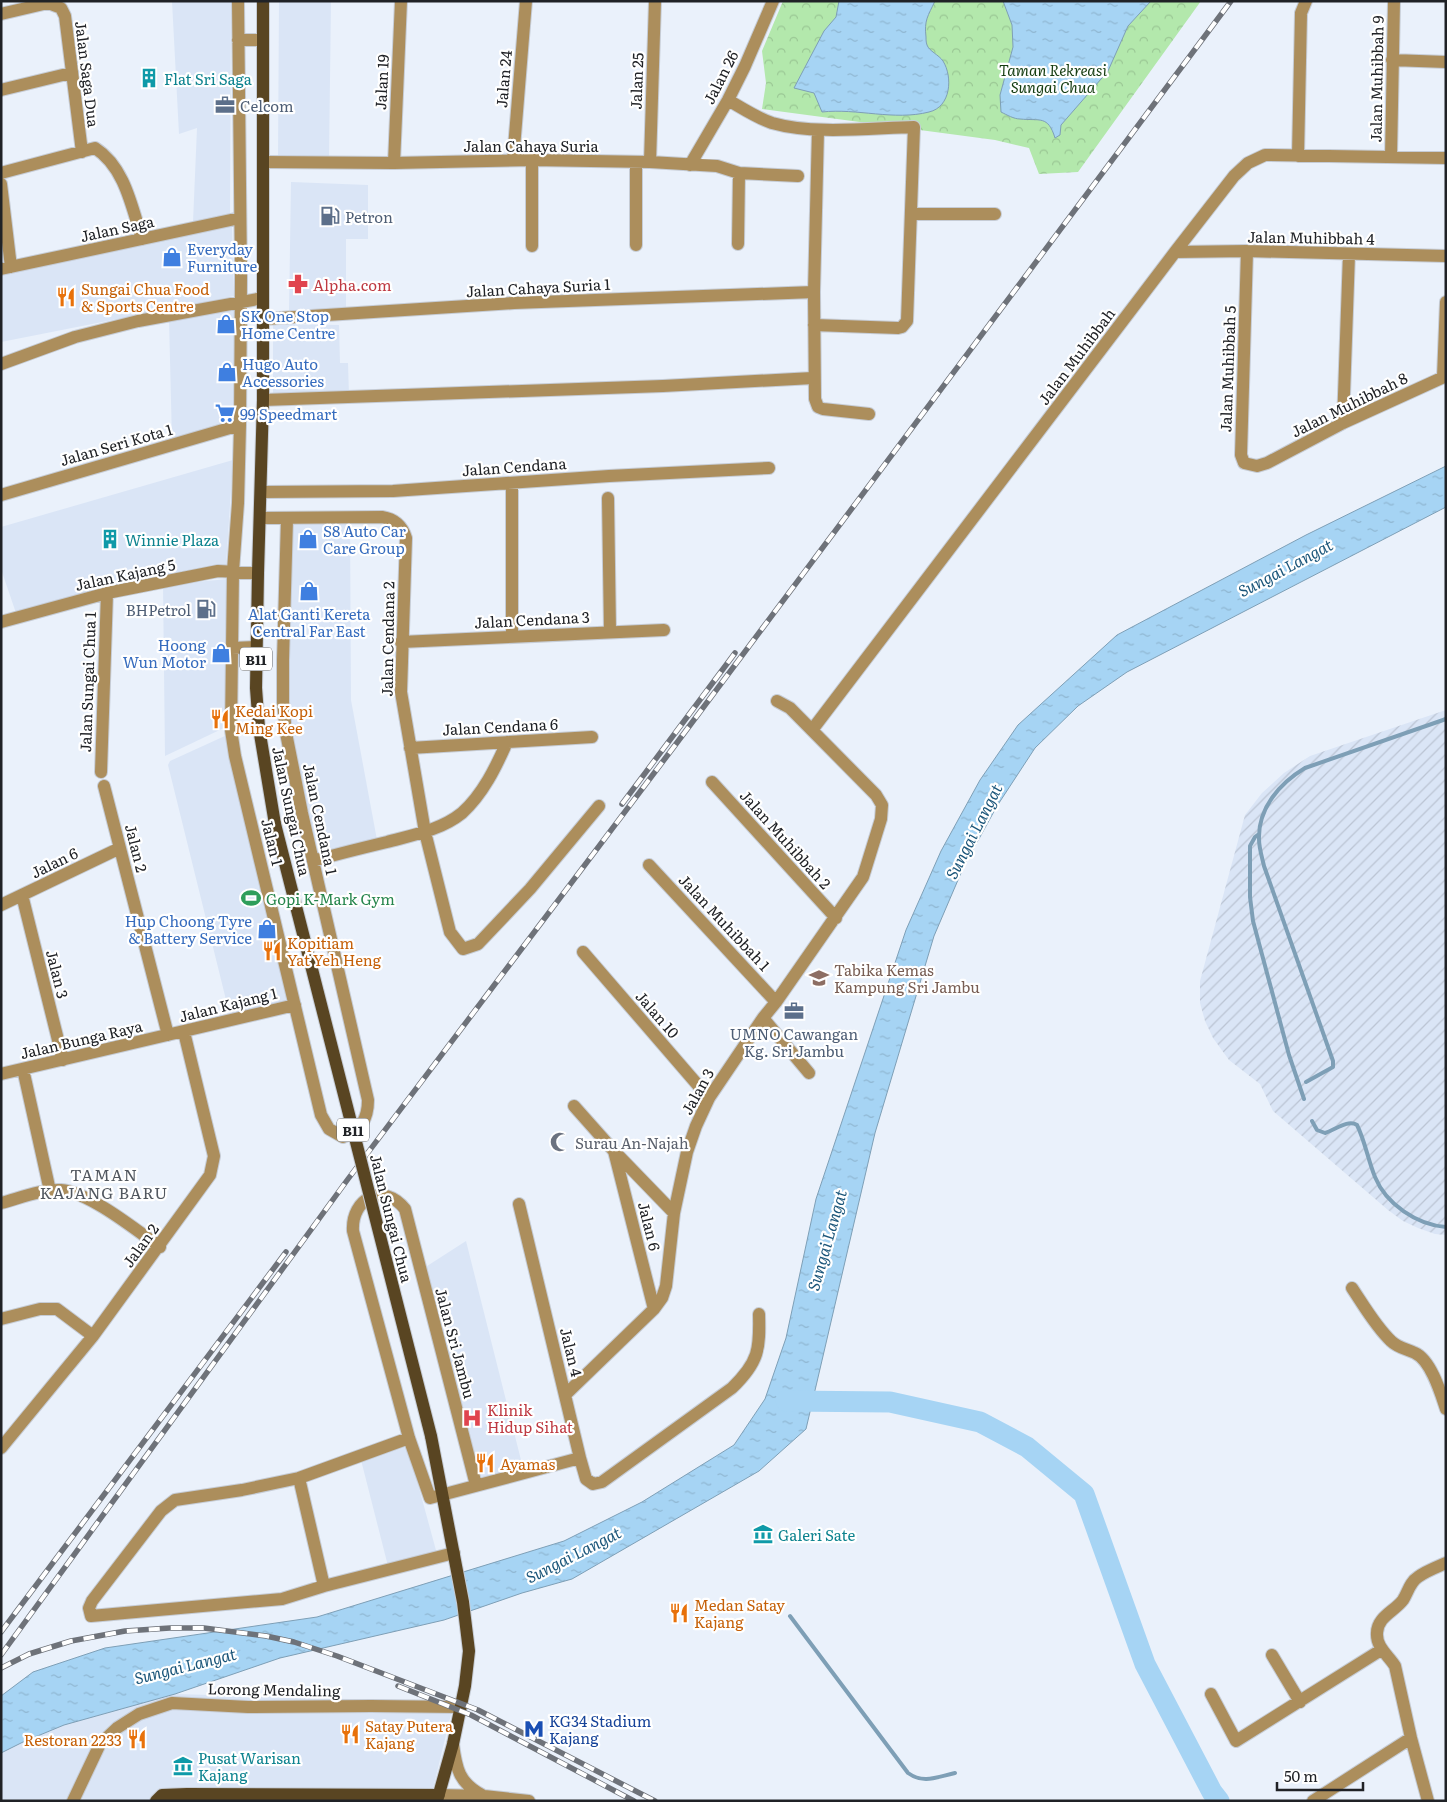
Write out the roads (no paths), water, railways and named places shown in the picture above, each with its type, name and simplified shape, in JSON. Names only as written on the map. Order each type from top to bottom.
[{"type":"main road","name":"Jalan Sungai Chua","points":[[263,1],[264,319],[256,647],[259,728],[275,824],[431,1436],[456,1559],[468,1637],[468,1670],[461,1707]]},
{"type":"main road","name":"B11","points":[[438,1798],[461,1707]]},
{"type":"main road","points":[[159,1798],[187,1794],[438,1798]]},
{"type":"street","name":"Jalan 1","points":[[238,1],[240,425],[238,503],[233,571],[231,730],[234,756],[321,1115]]},
{"type":"street","name":"Jalan 19","points":[[394,163],[401,1]]},
{"type":"street","name":"Jalan 24","points":[[513,160],[526,1]]},
{"type":"street","name":"Jalan 25","points":[[650,162],[655,1]]},
{"type":"street","name":"Jalan 26","points":[[690,165],[728,100],[773,1]]},
{"type":"street","points":[[1298,156],[1301,13],[1306,1]]},
{"type":"street","name":"Jalan Muhibbah 9","points":[[1391,158],[1394,1]]},
{"type":"street","name":"Jalan Saga Dua","points":[[1,14],[48,3],[60,8],[65,16],[82,152]]},
{"type":"street","points":[[238,40],[263,40]]},
{"type":"street","points":[[1392,60],[1446,62]]},
{"type":"street","points":[[1,90],[71,73]]},
{"type":"street","points":[[728,100],[772,123],[818,130],[914,127],[908,317],[905,325],[898,328],[814,325]]},
{"type":"street","points":[[818,130],[813,378],[815,399],[818,407],[823,409],[869,414]]},
{"type":"street","points":[[1,173],[95,148],[112,162],[127,192],[142,239]]},
{"type":"street","name":"Jalan Muhibbah","points":[[812,730],[1175,252],[1234,176],[1248,163],[1265,155],[1446,158]]},
{"type":"street","name":"Jalan Cahaya Suria","points":[[264,162],[394,163],[513,160],[650,162],[717,166],[738,173],[798,176]]},
{"type":"street","points":[[532,160],[532,246]]},
{"type":"street","points":[[636,162],[636,245]]},
{"type":"street","points":[[738,173],[738,244]]},
{"type":"street","points":[[1,184],[6,268]]},
{"type":"street","points":[[911,214],[994,214]]},
{"type":"street","name":"Jalan Saga","points":[[6,268],[240,218]]},
{"type":"street","name":"Jalan Muhibbah 4","points":[[1175,252],[1446,256]]},
{"type":"street","name":"Jalan Muhibbah 5","points":[[1247,252],[1241,455],[1244,463],[1249,466],[1267,463]]},
{"type":"street","points":[[1343,424],[1349,254]]},
{"type":"street","name":"Jalan Cahaya Suria 1","points":[[264,319],[514,303],[814,292]]},
{"type":"street","points":[[1,364],[75,338],[138,321],[263,298]]},
{"type":"street","points":[[1444,377],[1446,302]]},
{"type":"street","name":"Jalan Muhibbah 8","points":[[1267,463],[1343,424],[1444,377]]},
{"type":"street","points":[[263,400],[663,386],[813,378]]},
{"type":"street","name":"Jalan Seri Kota 1","points":[[1,495],[240,425]]},
{"type":"street","name":"Jalan Cendana","points":[[261,492],[393,491],[769,468]]},
{"type":"street","points":[[512,483],[512,636]]},
{"type":"street","points":[[608,498],[610,632]]},
{"type":"street","name":"Jalan Cendana 2","points":[[287,519],[382,517],[389,518],[404,530],[406,538],[401,642],[401,692],[425,832],[450,932],[463,948],[478,944],[530,889],[599,806]]},
{"type":"street","points":[[260,518],[287,519]]},
{"type":"street","name":"Jalan Cendana 1","points":[[287,519],[282,660],[283,702],[292,764],[312,861],[368,1100],[365,1120],[355,1131],[343,1137],[329,1129],[321,1115]]},
{"type":"street","name":"Jalan Kajang 5","points":[[1,622],[106,593],[218,571],[258,573]]},
{"type":"street","name":"Jalan Sungai Chua 1","points":[[101,772],[106,593]]},
{"type":"street","name":"Jalan Cendana 3","points":[[401,642],[664,630]]},
{"type":"street","points":[[232,648],[256,647]]},
{"type":"street","points":[[777,702],[790,708],[812,730]]},
{"type":"street","name":"Jalan 3","points":[[565,1395],[654,1310],[662,1298],[666,1286],[674,1213],[687,1152],[709,1098],[863,877],[881,819],[882,805],[876,795],[812,730]]},
{"type":"street","name":"Jalan Cendana 6","points":[[410,748],[592,737]]},
{"type":"street","points":[[312,861],[425,832],[444,825],[462,813],[476,797],[499,761],[507,742]]},
{"type":"street","name":"Jalan Muhibbah 2","points":[[712,782],[836,918]]},
{"type":"street","name":"Jalan 2","points":[[104,786],[168,1035]]},
{"type":"street","name":"Jalan 6","points":[[1,905],[120,848]]},
{"type":"street","name":"Jalan Muhibbah 1","points":[[649,865],[776,1002]]},
{"type":"street","name":"Jalan 3","points":[[22,895],[63,1060]]},
{"type":"street","name":"Jalan 10","points":[[583,952],[709,1098]]},
{"type":"street","name":"Jalan Kajang 1","points":[[168,1035],[295,1004]]},
{"type":"street","points":[[763,1018],[809,1073]]},
{"type":"street","name":"Jalan 2","points":[[1,1448],[93,1336],[160,1247],[210,1175],[214,1156],[184,1032]]},
{"type":"street","name":"Jalan Bunga Raya","points":[[1,1074],[168,1035]]},
{"type":"street","points":[[23,1069],[50,1191]]},
{"type":"street","points":[[574,1106],[614,1151],[674,1213]]},
{"type":"street","name":"Jalan 6","points":[[614,1151],[654,1310]]},
{"type":"street","points":[[1,1203],[50,1191],[70,1191],[92,1200],[160,1247]]},
{"type":"street","name":"Jalan Sri Jambu","points":[[409,1438],[353,1231],[355,1212],[360,1204],[371,1197],[390,1197],[398,1201],[405,1209],[476,1485]]},
{"type":"street","name":"Jalan 4","points":[[519,1204],[580,1458],[586,1479],[590,1483],[597,1485],[742,1379],[758,1351],[760,1341],[759,1314]]},
{"type":"street","points":[[1352,1288],[1393,1343],[1422,1357],[1437,1384],[1446,1409]]},
{"type":"street","points":[[1,1319],[40,1309],[57,1309],[93,1336]]},
{"type":"street","points":[[456,1559],[324,1586],[282,1599],[91,1616],[89,1608],[92,1601],[167,1505],[175,1500],[242,1490],[299,1478],[409,1438],[430,1498],[580,1458]]},
{"type":"street","points":[[299,1478],[324,1586]]},
{"type":"street","points":[[1428,1801],[1411,1738],[1395,1666],[1389,1656],[1381,1650],[1376,1634],[1379,1624],[1402,1601],[1411,1584],[1417,1578],[1446,1562]]},
{"type":"street","points":[[1211,1694],[1236,1741],[1381,1650]]},
{"type":"street","points":[[1272,1655],[1300,1702]]},
{"type":"street","name":"Lorong Mendaling","points":[[73,1801],[100,1744],[117,1728],[139,1714],[172,1703],[248,1708],[461,1707]]},
{"type":"street","points":[[1313,1801],[1411,1738]]},
{"type":"street","points":[[453,1744],[455,1763],[465,1784],[484,1796]]},
{"type":"street","points":[[438,1798],[484,1796],[529,1801]]},
{"type":"water","points":[[839,1],[935,1],[926,22],[926,40],[928,47],[943,61],[948,75],[948,91],[942,104],[929,112],[902,115],[822,112],[814,93],[794,88],[824,31],[836,17]]},
{"type":"water","points":[[1003,1],[1151,1],[1128,26],[1108,71],[1061,125],[1060,135],[1055,138],[1046,122],[1015,118],[1001,112],[1000,95],[1013,47],[1012,25]]},
{"type":"water","name":"Sungai Langat","points":[[1446,466],[1446,507],[1127,672],[1078,706],[1035,748],[997,806],[964,866],[934,936],[875,1133],[806,1429],[759,1471],[572,1579],[522,1593],[444,1620],[280,1658],[175,1694],[64,1725],[1,1753],[1,1696],[33,1672],[105,1648],[317,1617],[564,1541],[642,1502],[734,1445],[765,1399],[786,1338],[816,1199],[906,930],[941,851],[980,780],[1018,725],[1117,635],[1306,535]]},
{"type":"waterway","points":[[1306,1082],[1333,1067],[1333,1061],[1264,866],[1259,839],[1262,817],[1272,797],[1279,789],[1305,768],[1446,719]]},
{"type":"waterway","points":[[1259,834],[1250,846],[1250,897],[1253,921],[1289,1055],[1304,1099]]},
{"type":"waterway","points":[[1312,1121],[1317,1130],[1325,1133],[1346,1124],[1353,1123],[1357,1125],[1375,1177],[1387,1196],[1414,1217],[1424,1222],[1446,1227]]},
{"type":"waterway","points":[[786,1401],[890,1402],[980,1422],[1027,1447],[1084,1494],[1145,1664],[1212,1792],[1219,1801]]},
{"type":"waterway","points":[[790,1616],[908,1773],[925,1779],[955,1773]]},
{"type":"railway","points":[[1,1655],[348,1179],[673,748],[1231,1]]},
{"type":"railway","points":[[622,804],[735,653]]},
{"type":"railway","points":[[1,1632],[286,1252]]},
{"type":"railway","points":[[1,1668],[29,1654],[71,1641],[125,1631],[204,1628],[266,1636],[294,1642],[337,1656],[478,1710],[655,1801]]},
{"type":"railway","points":[[398,1686],[471,1715],[634,1801]]},
{"type":"place","name":"Flat Sri Saga","points":[[149,78]]},
{"type":"place","name":"Celcom","points":[[225,105]]},
{"type":"place","name":"Petron","points":[[330,216]]},
{"type":"place","name":"Everyday Furniture","points":[[172,257]]},
{"type":"place","name":"Alpha.com","points":[[298,284]]},
{"type":"place","name":"Sungai Chua Food & Sports Centre","points":[[66,297]]},
{"type":"place","name":"SK One Stop Home Centre","points":[[226,324]]},
{"type":"place","name":"Hugo Auto Accessories","points":[[227,372]]},
{"type":"place","name":"99 Speedmart","points":[[225,413]]},
{"type":"place","name":"Winnie Plaza","points":[[110,539]]},
{"type":"place","name":"S8 Auto Car Care Group","points":[[308,539]]},
{"type":"place","name":"Alat Ganti Kereta Central Far East","points":[[309,591]]},
{"type":"place","name":"BHPetrol","points":[[206,609]]},
{"type":"place","name":"Hoong Wun Motor","points":[[221,653]]},
{"type":"place","name":"Kedai Kopi Ming Kee","points":[[220,719]]},
{"type":"place","name":"Gopi K-Mark Gym","points":[[251,898]]},
{"type":"place","name":"Hup Choong Tyre & Battery Service","points":[[267,929]]},
{"type":"place","name":"Kopitiam Yat Yeh Heng","points":[[272,951]]},
{"type":"place","name":"Tabika Kemas Kampung Sri Jambu","points":[[819,978]]},
{"type":"place","name":"UMNO Cawangan Kg. Sri Jambu","points":[[794,1011]]},
{"type":"place","name":"Surau An-Najah","points":[[560,1142]]},
{"type":"place","name":"Klinik Hidup Sihat","points":[[472,1418]]},
{"type":"place","name":"Ayamas","points":[[485,1463]]},
{"type":"place","name":"Galeri Sate","points":[[763,1534]]},
{"type":"place","name":"Medan Satay Kajang","points":[[679,1613]]},
{"type":"place","name":"KG34 Stadium Kajang","points":[[534,1729]]},
{"type":"place","name":"Satay Putera Kajang","points":[[350,1734]]},
{"type":"place","name":"Restoran 2233","points":[[137,1739]]},
{"type":"place","name":"Pusat Warisan Kajang","points":[[183,1766]]},
{"type":"district","name":"TAMAN KAJANG BARU","points":[[104,1183]]},
{"type":"park label","name":"Taman Rekreasi Sungai Chua","points":[[1053,78]]}]
